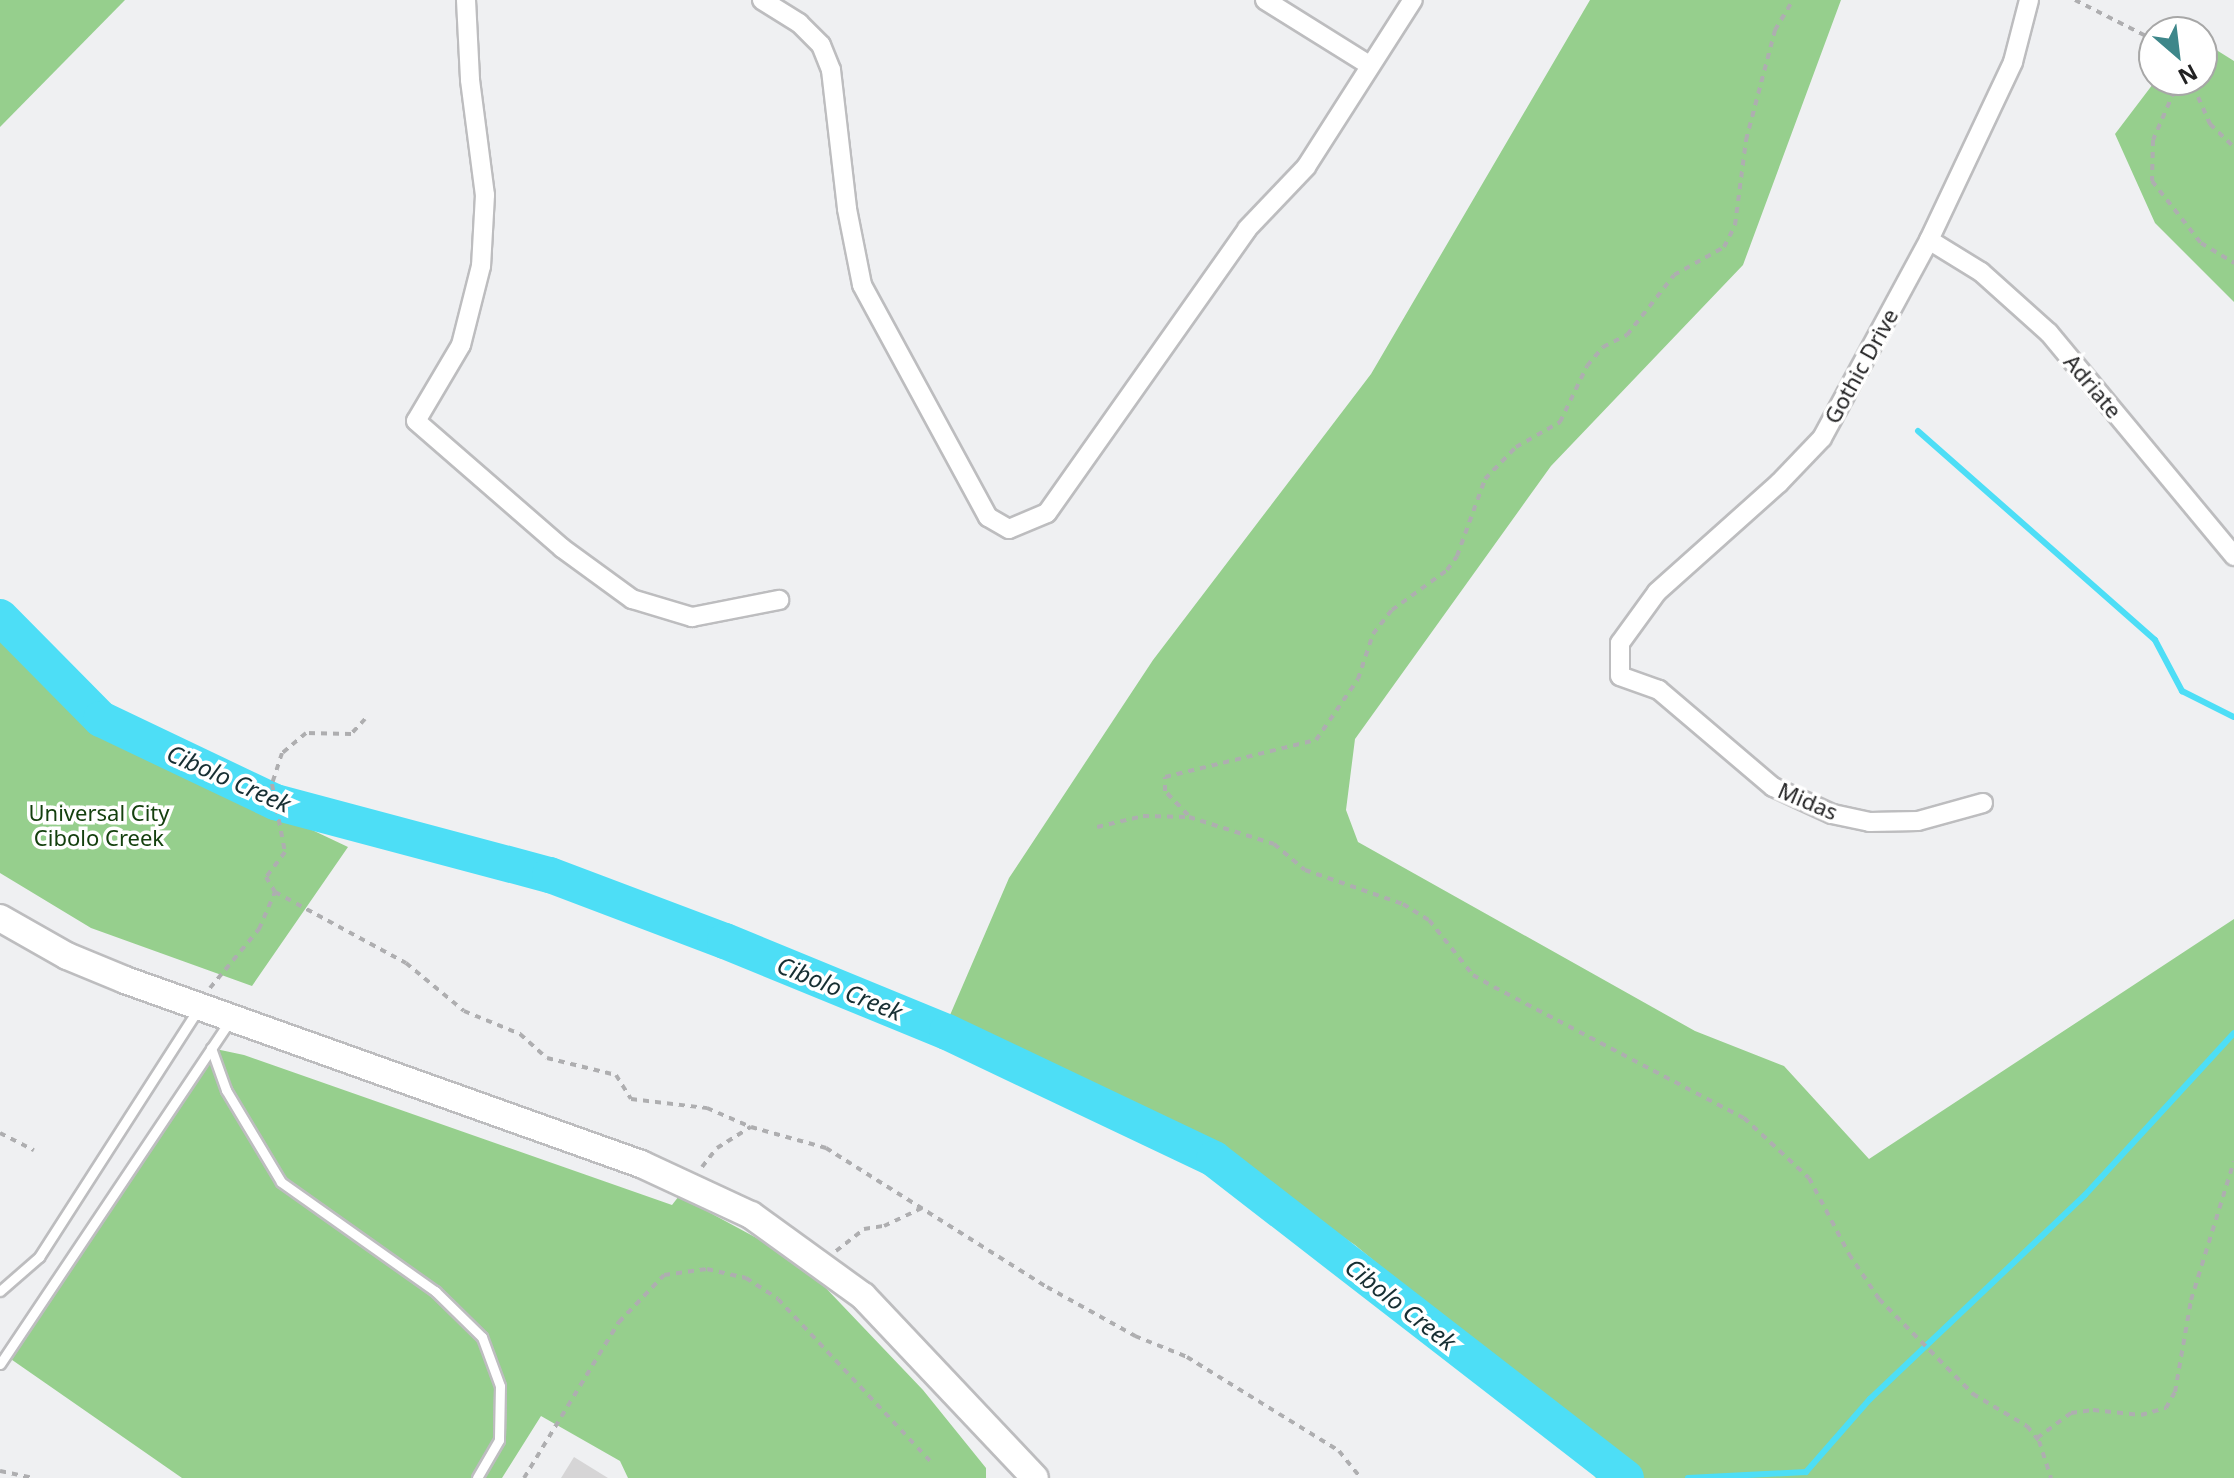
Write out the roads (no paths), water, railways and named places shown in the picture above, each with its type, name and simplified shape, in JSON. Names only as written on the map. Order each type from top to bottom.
[{"type":"main road","points":[[0,918],[67,956],[232,1018],[444,1091],[690,1185],[751,1215],[823,1262],[863,1296],[1035,1478]]},
{"type":"street","points":[[466,0],[470,80],[485,195],[481,266],[461,345],[416,421],[562,548],[632,599],[692,617],[779,600]]},
{"type":"street","points":[[762,0],[799,23],[821,45],[831,70],[847,209],[862,285],[988,517],[1009,529]]},
{"type":"street","points":[[1265,0],[1369,65]]},
{"type":"street","points":[[1009,529],[1047,513],[1247,229],[1306,167],[1413,0]]},
{"type":"street","name":"Gothic Drive","points":[[1620,676],[1620,643],[1636,614],[1822,438],[1929,240],[2013,62],[2029,0]]},
{"type":"street","name":"Adriate","points":[[1929,240],[1981,272],[2049,333],[2234,556]]},
{"type":"street","points":[[1004,548],[1009,529]]},
{"type":"street","name":"Midas","points":[[1620,676],[1659,690],[1773,787],[1832,814],[1870,822],[1918,821],[1983,803]]},
{"type":"lane","points":[[0,1291],[39,1257],[200,1006]]},
{"type":"lane","points":[[0,1364],[232,1018]]},
{"type":"lane","points":[[211,1048],[226,1090],[281,1182],[435,1291],[482,1337],[500,1386],[499,1440],[477,1478]]},
{"type":"waterway","points":[[1918,431],[2155,640],[2182,691],[2234,717]]},
{"type":"waterway","name":"Cibolo Creek","points":[[0,617],[101,719],[275,802],[550,875],[725,941],[947,1032],[1214,1159],[1626,1478]]},
{"type":"waterway","points":[[1688,1478],[1806,1472],[1870,1399],[2085,1195],[2234,1033]]},
{"type":"park label","name":"Universal City Cibolo Creek","points":[[99,824]]}]
